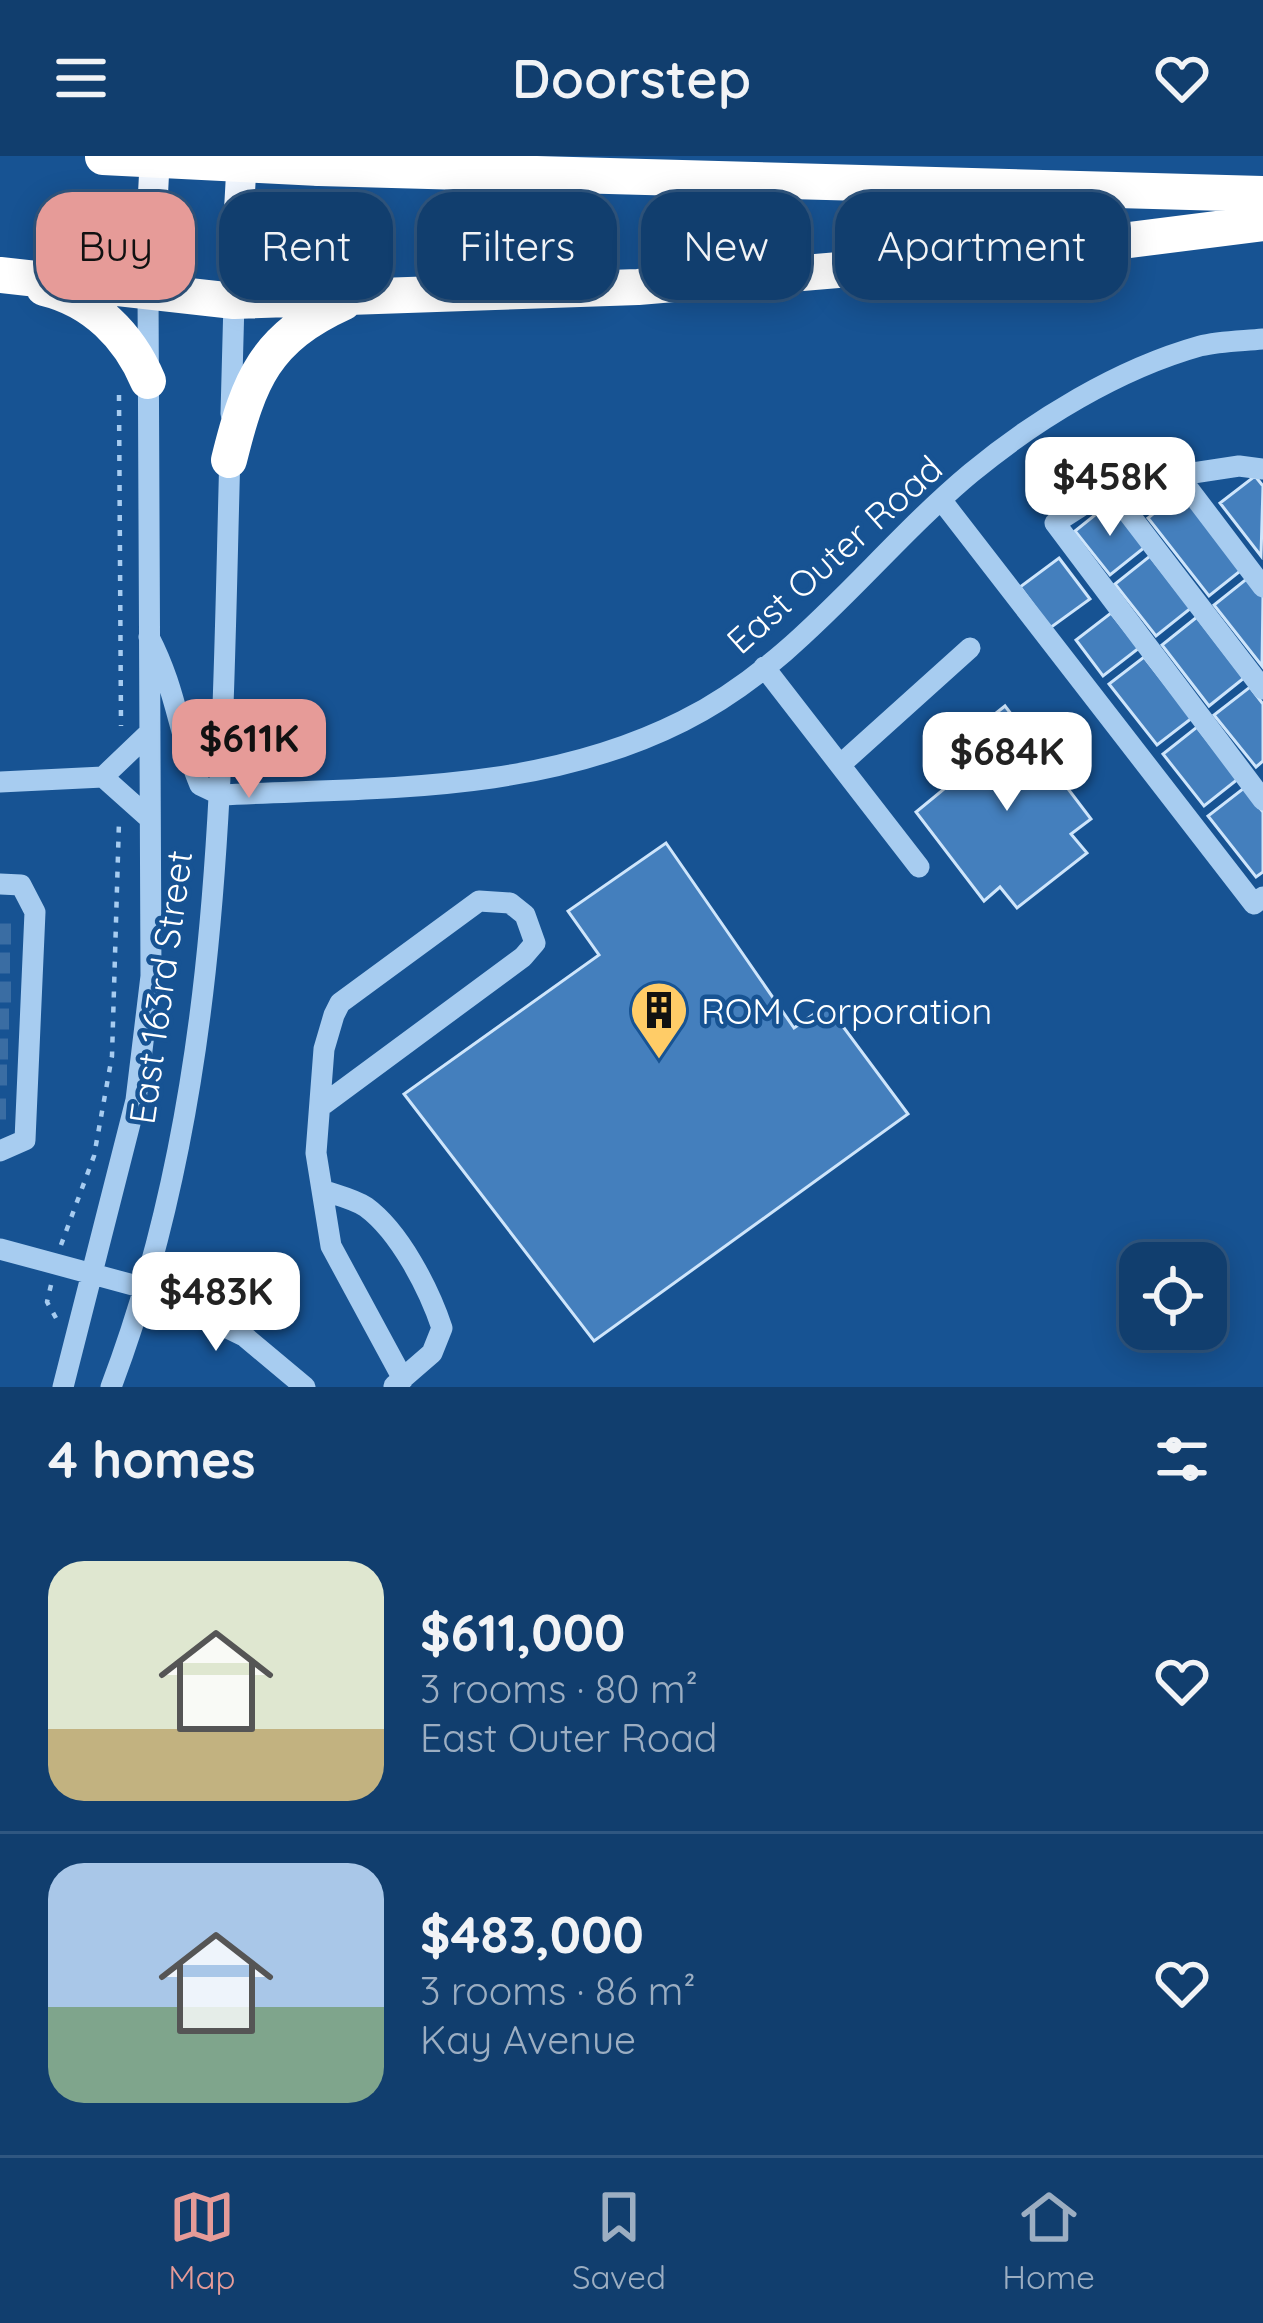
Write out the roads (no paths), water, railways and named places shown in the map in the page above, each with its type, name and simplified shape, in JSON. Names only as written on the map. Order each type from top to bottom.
[{"type":"highway","points":[[74,156],[319,168],[1263,194]]},
{"type":"highway","points":[[393,295],[684,283],[1004,256],[1263,223]]},
{"type":"highway","points":[[0,276],[36,279]]},
{"type":"highway","points":[[0,276],[62,292],[106,319],[134,349],[148,381]]},
{"type":"highway","points":[[195,295],[264,300]]},
{"type":"highway","points":[[230,460],[244,398],[270,354],[304,321],[348,300]]},
{"type":"main road","name":"East 163rd Street","points":[[152,192],[154,156]]},
{"type":"main road","name":"East 163rd Street","points":[[234,301],[242,156]]},
{"type":"street","name":"East 163rd Street","points":[[63,1387],[136,1100],[151,976],[148,300]]},
{"type":"street","name":"East 163rd Street","points":[[111,1387],[148,1289],[200,1019],[218,871],[234,301]]},
{"type":"street","name":"East Outer Road","points":[[220,795],[491,782],[565,766],[686,720],[764,667],[942,501],[1047,418],[1126,376],[1202,345],[1263,339]]},
{"type":"street","points":[[1262,471],[1239,466],[1109,488],[1055,523],[1263,800]]},
{"type":"street","points":[[1178,475],[1263,587]]},
{"type":"street","points":[[1109,488],[1263,689]]},
{"type":"street","points":[[942,501],[1254,904],[1263,897]]},
{"type":"street","points":[[149,638],[173,684],[187,754],[200,785],[220,795]]},
{"type":"street","points":[[840,765],[970,648]]},
{"type":"street","points":[[764,667],[919,867]]},
{"type":"street","points":[[0,782],[104,777],[150,732]]},
{"type":"street","points":[[104,777],[150,819]]},
{"type":"street","points":[[0,884],[21,885],[35,912],[34,934],[21,963],[16,1110],[25,1139],[0,1151]]},
{"type":"street","points":[[322,1190],[362,1204],[377,1217],[432,1298],[442,1328],[432,1353],[398,1383],[331,1246],[316,1153],[324,1104],[324,1049],[340,1003],[479,901],[510,903],[525,915],[535,943],[524,957],[324,1104]]},
{"type":"street","points":[[11,934],[34,934]]},
{"type":"street","points":[[0,1249],[148,1289],[244,1336],[305,1387]]},
{"type":"tunnel","points":[[0,934],[11,934]]},
{"type":"tunnel","points":[[0,963],[10,963]]},
{"type":"tunnel","points":[[0,992],[11,992]]},
{"type":"tunnel","points":[[0,1019],[9,1019]]},
{"type":"tunnel","points":[[0,1049],[8,1049]]},
{"type":"tunnel","points":[[0,1075],[7,1075]]},
{"type":"tunnel","points":[[0,1109],[6,1109]]},
{"type":"place","name":"ROM Corporation","points":[[659,1061]]}]
